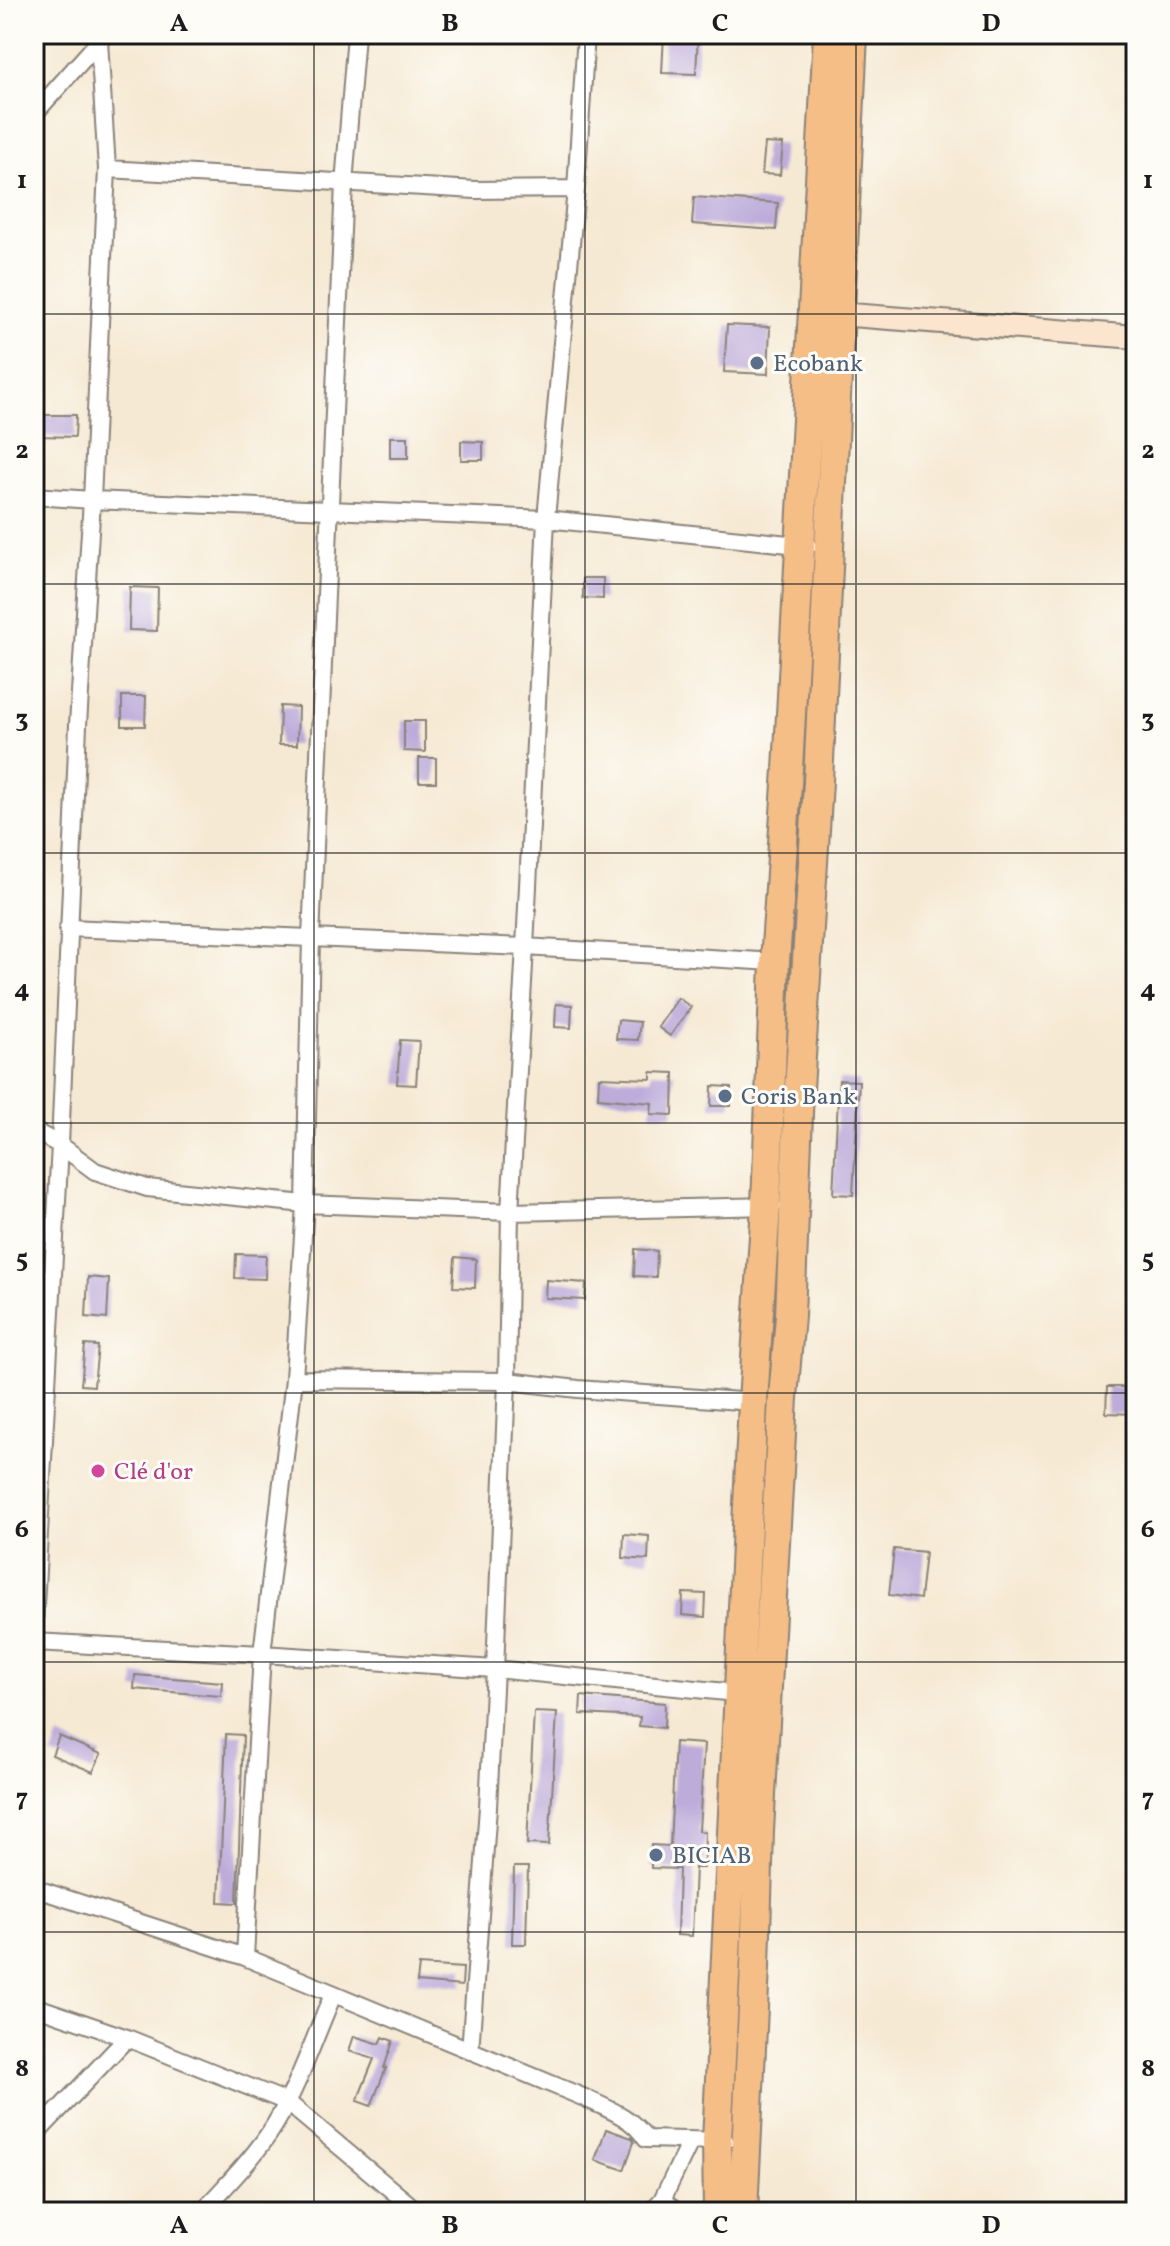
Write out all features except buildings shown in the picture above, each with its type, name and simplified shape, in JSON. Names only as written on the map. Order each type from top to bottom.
[{"type":"highway","points":[[718,2212],[704,2141],[739,1694],[753,1402],[799,1089],[830,548],[826,314],[828,34]]},
{"type":"highway","points":[[743,2212],[768,1694],[780,1206],[775,962],[800,545],[853,34]]},
{"type":"street","points":[[245,1957],[262,1654],[294,1379],[305,1204],[311,938],[344,184],[356,34]]},
{"type":"street","points":[[470,2051],[495,1669],[507,1381],[510,1212],[546,519],[576,189],[586,34]]},
{"type":"street","points":[[34,114],[102,38]]},
{"type":"street","points":[[34,1625],[107,169],[102,38]]},
{"type":"street","points":[[107,169],[476,190],[576,189]]},
{"type":"street","points":[[826,314],[1136,337]]},
{"type":"street","points":[[34,496],[546,519],[830,548]]},
{"type":"street","points":[[68,928],[525,947],[775,962]]},
{"type":"street","points":[[34,1131],[60,1145],[95,1171],[147,1188],[305,1204],[510,1212],[780,1206]]},
{"type":"street","points":[[294,1379],[507,1381],[753,1402]]},
{"type":"street","points":[[34,1642],[495,1669],[739,1694],[768,1694]]},
{"type":"street","points":[[34,1888],[245,1957],[585,2098],[624,2117],[639,2128],[646,2139],[747,2143]]},
{"type":"street","points":[[202,2212],[252,2157],[274,2125],[333,1995]]},
{"type":"street","points":[[34,2006],[127,2038],[287,2102],[418,2212]]},
{"type":"street","points":[[34,2136],[127,2038]]},
{"type":"street","points":[[677,2212],[657,2206],[704,2141]]},
{"type":"place","name":"Ecobank","points":[[757,363]]},
{"type":"place","name":"Coris Bank","points":[[725,1096]]},
{"type":"place","name":"Clé d'or","points":[[98,1471]]},
{"type":"place","name":"BICIAB","points":[[656,1855]]}]
